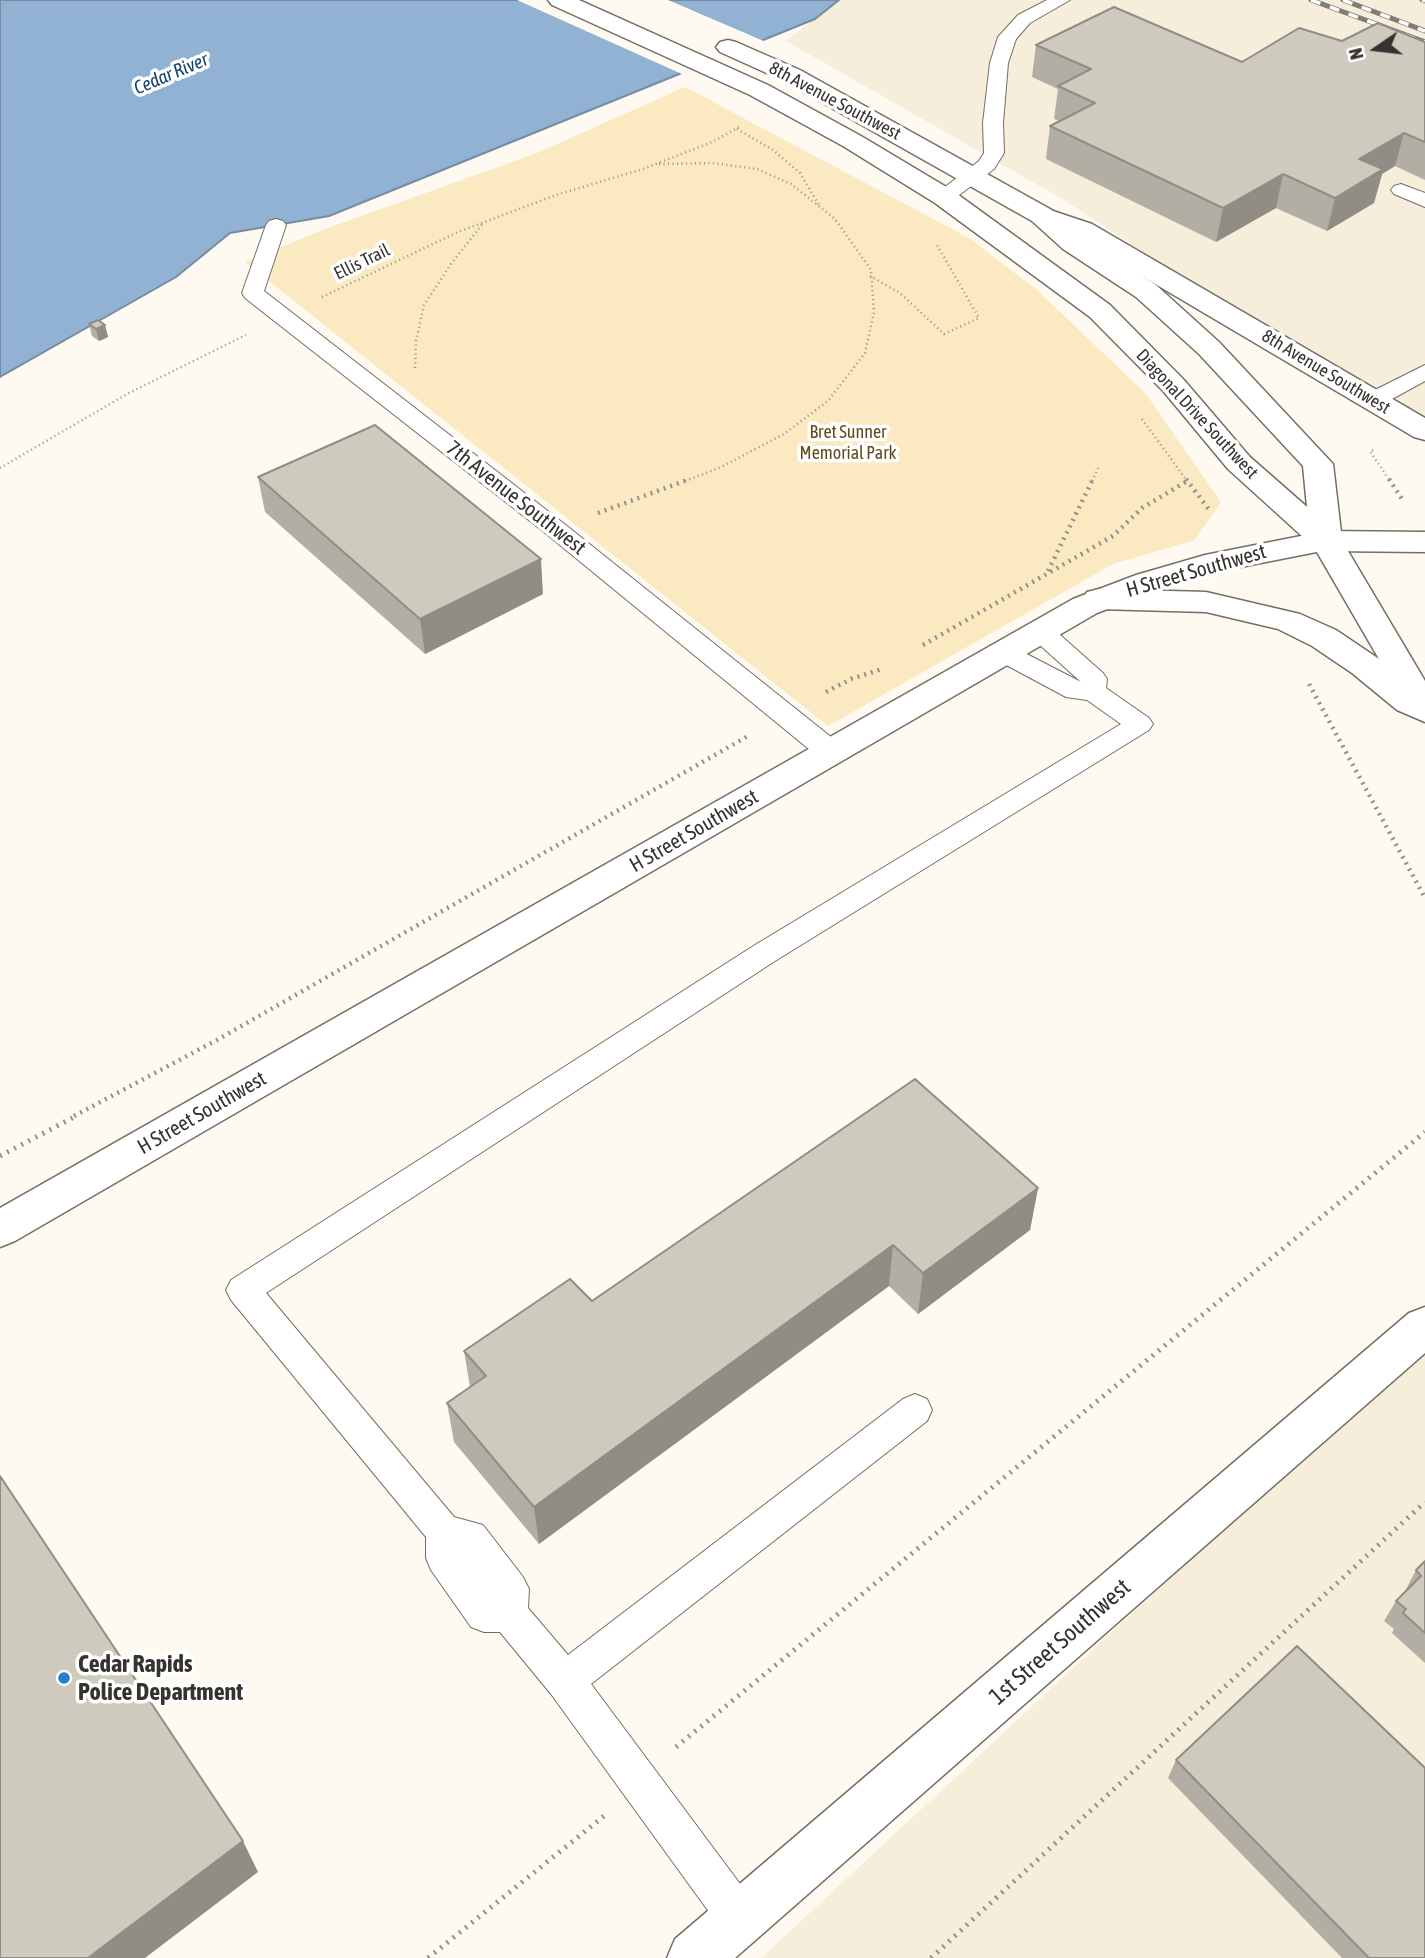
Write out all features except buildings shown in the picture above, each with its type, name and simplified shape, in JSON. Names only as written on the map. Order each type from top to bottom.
[{"type":"main road","name":"8th Avenue Southwest","points":[[560,0],[747,84],[852,141],[944,197]]},
{"type":"main road","name":"8th Avenue Southwest","points":[[710,39],[791,75],[1041,215],[1083,230],[1425,431]]},
{"type":"main road","name":"Diagonal Drive Southwest","points":[[944,197],[1023,252],[1100,311],[1174,386],[1239,463],[1326,541],[1425,713]]},
{"type":"main road","name":"8th Avenue Southwest","points":[[1041,215],[1073,243],[1146,291],[1200,340],[1318,464],[1326,541]]},
{"type":"main road","name":"H Street Southwest","points":[[0,1229],[1099,599],[1216,562],[1326,541],[1425,542]]},
{"type":"main road","points":[[1099,599],[1206,602],[1288,621],[1324,638],[1364,664],[1425,713]]},
{"type":"main road","name":"1st Street Southwest","points":[[695,1958],[1420,1334]]},
{"type":"lane","points":[[944,197],[987,165],[994,153],[993,123],[999,63],[1007,37],[1024,19],[1061,0]]},
{"type":"lane","points":[[1401,190],[1425,201]]},
{"type":"lane","name":"7th Avenue Southwest","points":[[276,225],[253,293],[553,527],[831,752]]},
{"type":"lane","points":[[1373,400],[1425,372]]},
{"type":"lane","points":[[1041,632],[1094,679],[1093,691]]},
{"type":"lane","points":[[740,1919],[565,1681],[509,1614],[484,1614],[443,1558],[444,1532],[243,1290],[765,953],[1140,724],[1093,691],[1075,691],[1004,653]]},
{"type":"lane","points":[[565,1681],[915,1410]]},
{"type":"path","name":"Ellis Trail","points":[[0,468],[127,394],[367,274],[485,222],[712,142],[744,124]]},
{"type":"path","points":[[736,128],[773,149],[800,173],[820,207]]},
{"type":"path","points":[[553,527],[620,506],[719,468],[784,435],[828,401],[865,353],[874,312],[871,270],[835,219],[791,184],[757,169],[712,163],[655,164]]},
{"type":"path","points":[[413,418],[416,341],[424,305],[451,264],[485,222]]},
{"type":"path","points":[[870,276],[900,293],[944,334],[979,318],[932,236]]},
{"type":"path","points":[[1140,417],[1210,511]]},
{"type":"path","points":[[1370,451],[1404,503]]},
{"type":"path","points":[[1048,571],[1098,468]]},
{"type":"path","points":[[915,650],[1048,571],[1113,536],[1142,508],[1189,480]]},
{"type":"path","points":[[0,1156],[216,1040],[851,678],[883,669]]},
{"type":"path","points":[[1305,676],[1425,898]]},
{"type":"path","points":[[428,1958],[642,1785],[678,1744],[1425,1132]]},
{"type":"path","points":[[931,1958],[1425,1502]]},
{"type":"shaded area","points":[[839,0],[1425,0],[1425,431],[1330,375],[1064,200],[786,41]]},
{"type":"shaded area","points":[[1425,1341],[1425,1958],[761,1958]]},
{"type":"green space","name":"Bret Sunner Memorial Park","points":[[685,87],[969,238],[1037,290],[1146,394],[1221,502],[1195,540],[1113,564],[828,726],[245,262],[325,229],[537,153]]},
{"type":"water","name":"Cedar River","points":[[0,0],[839,0],[815,19],[329,216],[230,233],[176,277],[0,377]]},
{"type":"pier","points":[[517,0],[668,0],[766,42],[684,75]]},
{"type":"railway","points":[[1311,0],[1425,42]]},
{"type":"railway","points":[[1343,0],[1425,31]]},
{"type":"place","name":"Cedar Rapids Police Department","points":[[64,1678]]}]
